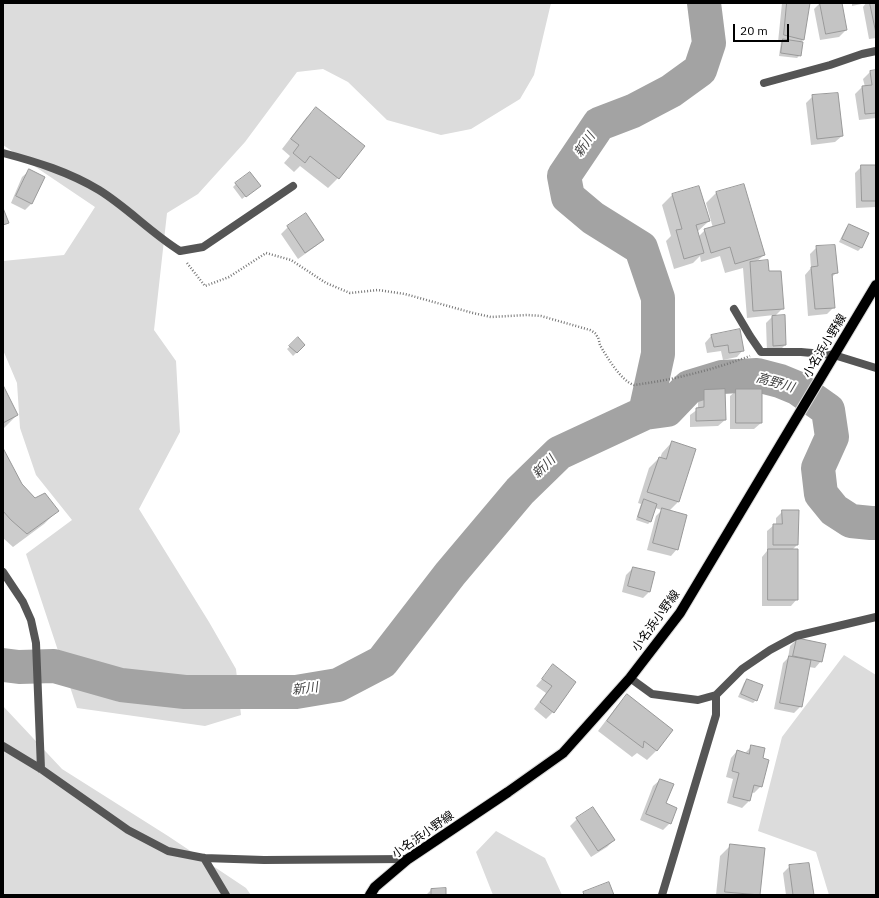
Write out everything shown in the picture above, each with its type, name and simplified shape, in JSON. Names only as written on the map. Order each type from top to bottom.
[{"type":"main road","name":"小名浜小野線","points":[[370,895],[375,887],[408,859],[563,753],[630,678],[680,613],[876,285]]},
{"type":"street","points":[[764,83],[830,66],[862,54],[876,52]]},
{"type":"street","points":[[3,153],[67,173],[100,191],[146,225],[163,240],[180,251],[203,247],[293,186]]},
{"type":"street","points":[[734,310],[761,352],[801,352],[834,355],[876,368]]},
{"type":"street","points":[[3,572],[23,602],[31,620],[36,643],[41,769]]},
{"type":"street","points":[[630,678],[652,694],[698,700],[716,695],[742,669],[770,650],[796,636],[876,617]]},
{"type":"street","points":[[662,895],[716,715],[716,695]]},
{"type":"street","points":[[3,746],[41,769],[128,830],[168,851],[204,858],[264,860],[408,859]]},
{"type":"street","points":[[204,858],[226,895]]},
{"type":"path","points":[[180,251],[187,264],[205,286],[229,277],[266,253],[291,260],[326,282],[350,294],[378,290],[405,294],[491,317],[527,315],[542,316],[590,330],[597,334],[600,344],[609,360],[621,375],[630,384],[634,385],[663,381],[735,362],[761,352]]},
{"type":"shaded area","points":[[3,3],[551,3],[534,75],[520,99],[471,129],[441,135],[387,120],[348,82],[323,69],[297,72],[245,142],[198,194],[167,213],[154,330],[176,361],[180,432],[139,509],[209,622],[236,669],[241,715],[205,726],[77,708],[26,554],[72,520],[36,475],[20,428],[17,383],[3,350],[3,261],[64,255],[95,207],[3,145]]},
{"type":"shaded area","points":[[844,655],[876,675],[876,895],[829,895],[816,852],[758,831],[782,737]]},
{"type":"shaded area","points":[[3,706],[62,769],[168,836],[246,888],[251,895],[3,895]]},
{"type":"shaded area","points":[[496,831],[545,858],[562,895],[493,895],[476,852]]},
{"type":"building","points":[[787,3],[810,3],[804,40],[784,35]]},
{"type":"building","points":[[820,3],[842,3],[847,30],[826,34]]},
{"type":"building","points":[[870,3],[876,3],[876,33]]},
{"type":"building","points":[[783,39],[803,42],[801,56],[781,53]]},
{"type":"building","points":[[876,70],[876,113],[865,114],[862,86],[872,85],[870,71]]},
{"type":"building","points":[[838,93],[843,136],[817,139],[812,95]]},
{"type":"building","points":[[316,107],[365,146],[339,179],[310,156],[305,163],[293,153],[299,145],[291,139]]},
{"type":"building","points":[[861,165],[876,165],[876,201],[862,201]]},
{"type":"building","points":[[29,169],[45,177],[32,204],[16,196]]},
{"type":"building","points":[[250,172],[261,186],[246,197],[235,183]]},
{"type":"building","points":[[744,184],[765,255],[735,264],[730,247],[711,253],[704,229],[725,223],[716,192]]},
{"type":"building","points":[[699,186],[710,221],[696,225],[704,253],[684,259],[676,230],[682,229],[672,194]]},
{"type":"building","points":[[3,208],[9,223],[3,225]]},
{"type":"building","points":[[306,213],[324,240],[305,253],[287,226]]},
{"type":"building","points":[[849,224],[869,233],[862,248],[842,239]]},
{"type":"building","points":[[835,245],[838,273],[832,274],[835,308],[815,309],[811,267],[818,266],[816,246]]},
{"type":"building","points":[[768,260],[769,271],[781,271],[784,309],[753,311],[750,262]]},
{"type":"building","points":[[785,315],[786,345],[773,346],[772,316]]},
{"type":"building","points":[[740,329],[744,351],[729,353],[728,345],[714,347],[711,335]]},
{"type":"building","points":[[298,337],[305,345],[297,353],[289,346]]},
{"type":"building","points":[[3,385],[18,415],[3,423]]},
{"type":"building","points":[[725,389],[726,420],[696,421],[696,408],[704,407],[704,390]]},
{"type":"building","points":[[736,389],[762,389],[762,423],[736,423]]},
{"type":"building","points":[[672,441],[696,449],[679,502],[647,492],[659,457],[666,459]]},
{"type":"building","points":[[3,448],[22,484],[35,498],[45,493],[59,511],[27,534],[3,511]]},
{"type":"building","points":[[644,499],[657,504],[651,522],[638,517]]},
{"type":"building","points":[[662,508],[687,515],[678,550],[653,543]]},
{"type":"building","points":[[782,510],[799,510],[798,545],[773,545],[773,524],[782,524]]},
{"type":"building","points":[[768,549],[798,549],[798,600],[768,600]]},
{"type":"building","points":[[633,567],[655,572],[650,592],[628,586]]},
{"type":"building","points":[[797,638],[826,644],[822,662],[793,656]]},
{"type":"building","points":[[789,656],[811,660],[802,707],[780,703]]},
{"type":"building","points":[[553,664],[576,682],[554,713],[540,702],[552,686],[542,679]]},
{"type":"building","points":[[747,679],[763,685],[757,701],[741,694]]},
{"type":"building","points":[[627,694],[673,730],[657,751],[644,741],[643,748],[607,721]]},
{"type":"building","points":[[751,745],[765,748],[763,758],[769,760],[762,787],[754,785],[750,801],[733,797],[739,773],[732,771],[737,750],[749,754]]},
{"type":"building","points":[[660,779],[674,784],[666,803],[677,808],[671,824],[646,814]]},
{"type":"building","points":[[593,807],[615,840],[598,851],[576,818]]},
{"type":"building","points":[[730,844],[765,848],[760,895],[725,892]]},
{"type":"building","points":[[809,863],[814,895],[793,895],[789,865]]},
{"type":"building","points":[[609,882],[614,895],[584,895],[583,892]]},
{"type":"building","points":[[446,888],[446,895],[431,895],[431,889]]},
{"type":"waterway","name":"新川","points":[[645,413],[658,354],[658,298],[641,248],[593,218],[568,197],[564,176],[599,124],[633,111],[671,91],[700,70],[709,43],[704,3]]},
{"type":"waterway","name":"新川","points":[[3,665],[19,667],[54,666],[121,685],[185,692],[296,692],[338,685],[382,662],[450,574],[520,491],[559,453],[645,413],[667,410],[689,387],[722,377],[757,375],[780,381],[797,388],[828,410],[832,437],[818,468],[821,494],[834,510],[851,521],[876,523]]},
{"type":"water label","name":"高野川","points":[[775,383]]}]
